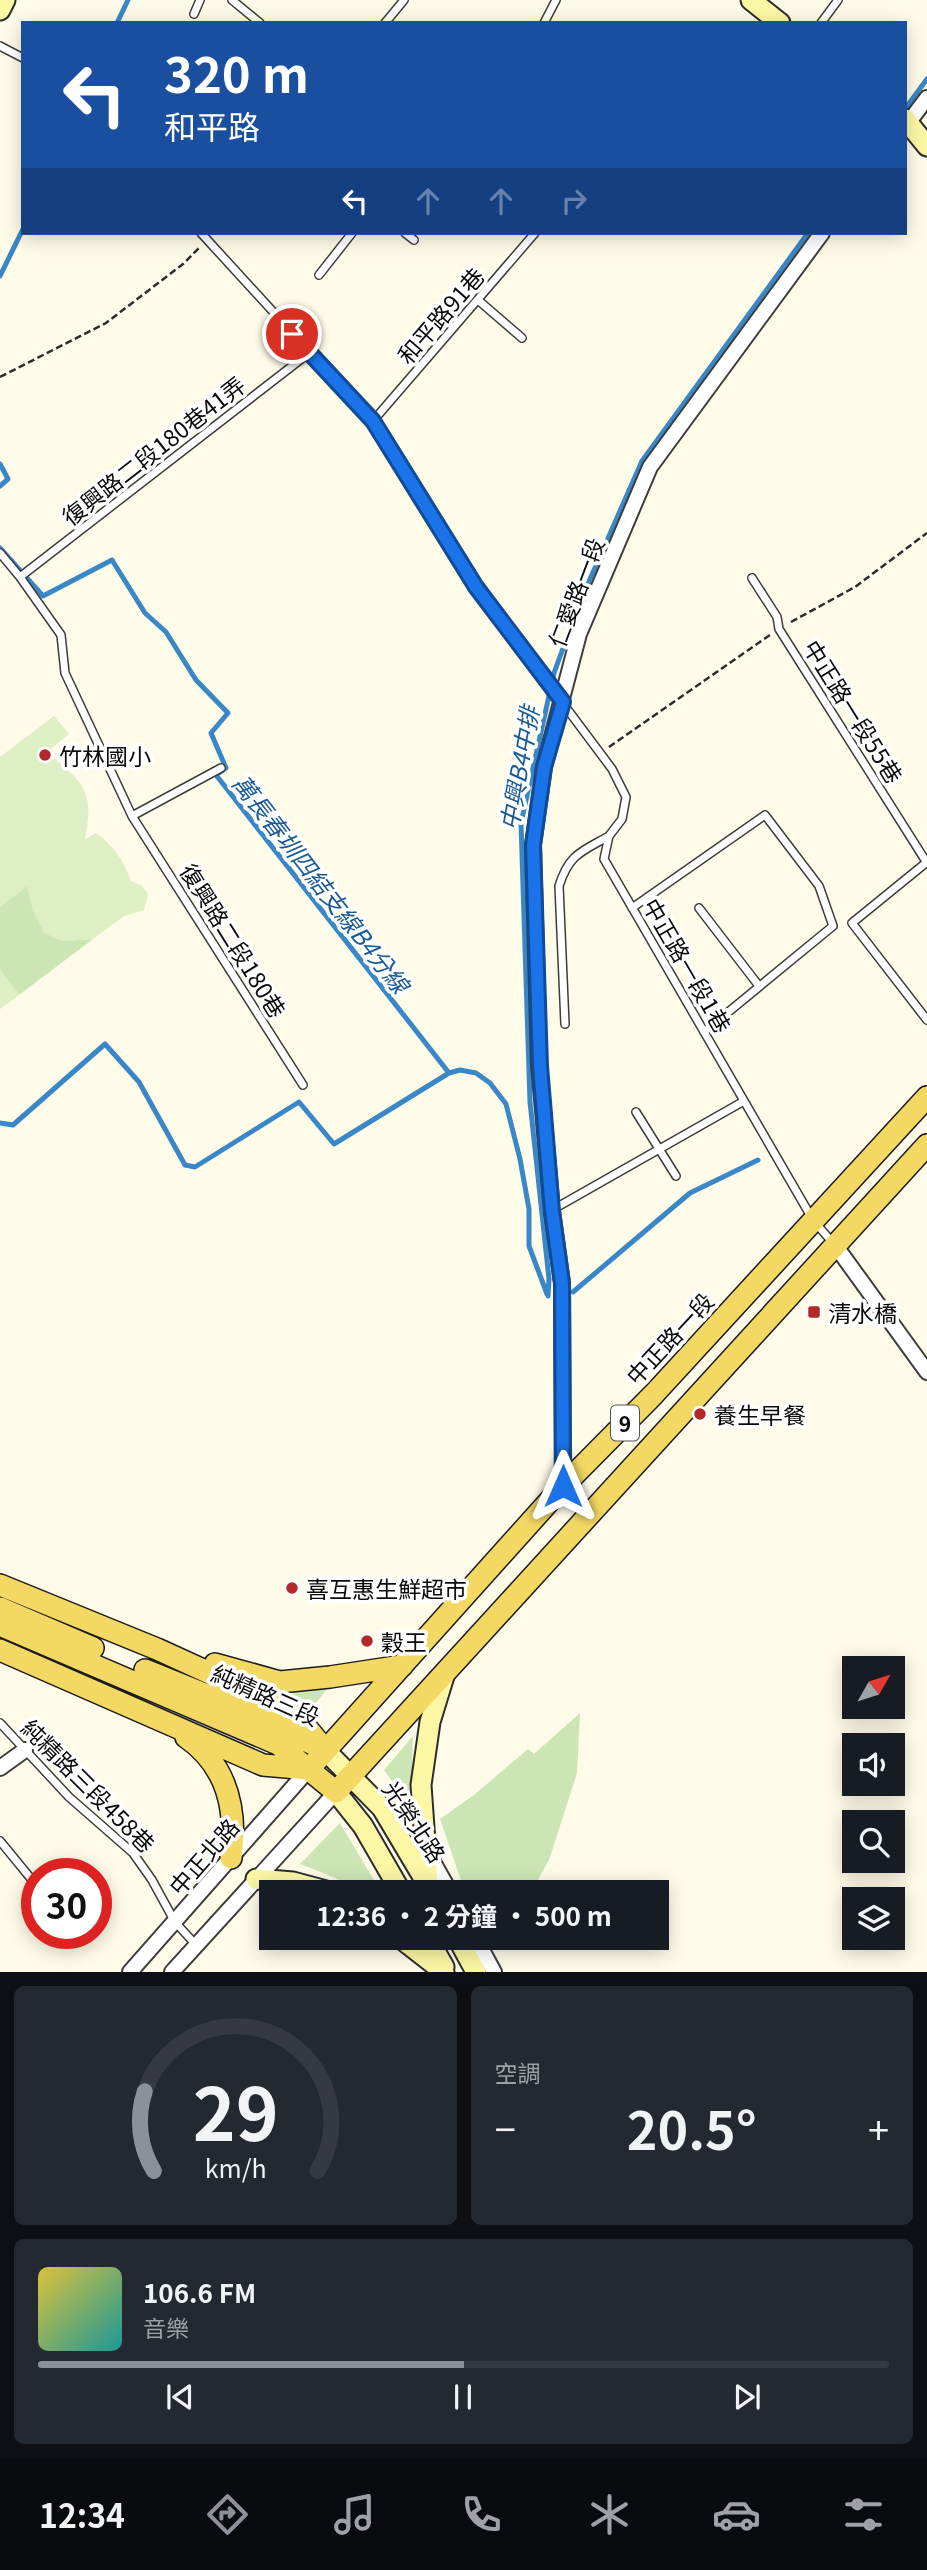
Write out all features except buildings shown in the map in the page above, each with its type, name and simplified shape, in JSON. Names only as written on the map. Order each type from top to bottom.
[{"type":"main road","name":"中正路一段","points":[[309,1769],[563,1486],[654,1394],[927,1097]]},
{"type":"main road","name":"9","points":[[336,1792],[927,1145]]},
{"type":"main road","name":"純精路三段","points":[[0,1585],[157,1649],[293,1712],[325,1750]]},
{"type":"main road","name":"純精路三段","points":[[0,1608],[244,1710],[325,1750]]},
{"type":"main road","name":"純精路三段","points":[[0,1625],[278,1744],[336,1792]]},
{"type":"main road","points":[[157,1649],[280,1682],[330,1678],[402,1666]]},
{"type":"main road","points":[[0,1650],[263,1765],[309,1769]]},
{"type":"main road","points":[[158,1718],[194,1743],[212,1762],[227,1788],[235,1829],[231,1858]]},
{"type":"street","points":[[0,10],[5,0]]},
{"type":"street","points":[[751,0],[774,21]]},
{"type":"street","points":[[907,122],[927,98]]},
{"type":"street","points":[[907,124],[926,143]]},
{"type":"street","name":"仁愛路一段","points":[[563,1486],[562,1283],[552,1211],[540,1066],[533,845],[544,767],[579,634],[650,467],[821,235]]},
{"type":"street","points":[[835,1245],[927,1372]]},
{"type":"street","points":[[429,1880],[421,1785],[430,1721],[445,1673]]},
{"type":"street","points":[[0,1768],[25,1750]]},
{"type":"street","name":"光榮北路","points":[[325,1750],[382,1808],[425,1880]]},
{"type":"street","name":"中正北路","points":[[130,1972],[309,1769]]},
{"type":"street","points":[[172,1972],[336,1792]]},
{"type":"street","name":"光榮北路","points":[[336,1792],[363,1826],[394,1880]]},
{"type":"street","name":"光榮北路","points":[[425,1847],[443,1880]]},
{"type":"street","points":[[417,1950],[426,1972]]},
{"type":"street","points":[[422,1950],[445,1972]]},
{"type":"street","points":[[464,1950],[476,1972]]},
{"type":"street","points":[[482,1950],[494,1972]]},
{"type":"lane","points":[[194,14],[200,0]]},
{"type":"lane","points":[[232,0],[258,21]]},
{"type":"lane","points":[[387,21],[404,0]]},
{"type":"lane","points":[[545,21],[556,0]]},
{"type":"lane","points":[[822,21],[838,0]]},
{"type":"lane","points":[[0,46],[21,57]]},
{"type":"lane","points":[[203,235],[373,421],[476,587],[600,753],[626,797],[622,819],[608,836],[575,856],[565,867],[559,886],[565,1024]]},
{"type":"lane","points":[[207,240],[211,235]]},
{"type":"lane","points":[[319,275],[350,235]]},
{"type":"lane","points":[[408,235],[414,240]]},
{"type":"lane","name":"和平路91巷","points":[[373,421],[533,235]]},
{"type":"lane","points":[[478,300],[522,338]]},
{"type":"lane","name":"復興路二段180巷41弄","points":[[20,577],[309,353]]},
{"type":"lane","name":"復興路二段180巷","points":[[0,553],[61,635],[65,673],[132,816],[303,1086]]},
{"type":"lane","name":"中正路一段55巷","points":[[752,578],[777,617],[779,629],[927,862]]},
{"type":"lane","points":[[132,816],[221,768]]},
{"type":"lane","points":[[632,908],[765,815],[819,886],[834,926],[704,1032]]},
{"type":"lane","name":"中正路一段1巷","points":[[608,836],[604,859],[813,1220],[835,1245]]},
{"type":"lane","points":[[927,862],[852,923],[927,1020]]},
{"type":"lane","points":[[699,908],[759,986]]},
{"type":"lane","points":[[552,1211],[744,1101]]},
{"type":"lane","points":[[636,1112],[676,1176]]},
{"type":"lane","name":"純精路三段458巷","points":[[0,1723],[69,1797],[133,1853],[152,1880],[175,1922],[195,1945]]},
{"type":"lane","points":[[0,1841],[21,1867]]},
{"type":"path","points":[[0,377],[106,323],[183,264],[207,240]]},
{"type":"path","points":[[600,753],[779,629],[855,587],[927,533]]},
{"type":"green space","points":[[54,716],[69,734],[38,759],[55,759],[75,777],[88,802],[85,839],[96,833],[108,843],[125,866],[131,881],[142,886],[148,894],[144,910],[124,916],[93,939],[62,941],[44,933],[33,911],[27,886],[0,907],[0,757]]},
{"type":"green space","points":[[28,885],[33,911],[62,941],[93,939],[19,995],[0,970],[0,907]]},
{"type":"green space","points":[[0,970],[19,995],[0,1009]]},
{"type":"green space","points":[[327,1689],[312,1708],[290,1692]]},
{"type":"green space","points":[[580,1713],[577,1773],[549,1860],[538,1880],[461,1880],[440,1819],[474,1795],[528,1749],[534,1754]]},
{"type":"green space","points":[[413,1736],[411,1806],[384,1770]]},
{"type":"green space","points":[[340,1823],[374,1880],[340,1880],[300,1864]]},
{"type":"waterway","name":"萬長春圳四結支線B4分線","points":[[118,21],[128,0]]},
{"type":"waterway","name":"中興B4中排","points":[[907,106],[927,79]]},
{"type":"waterway","name":"萬長春圳四結支線B4分線","points":[[0,276],[21,233]]},
{"type":"waterway","name":"中興B4中排","points":[[548,1296],[549,1279],[530,1102],[521,823],[554,673],[580,602],[642,461],[807,235]]},
{"type":"waterway","name":"萬長春圳四結支線B4分線","points":[[0,464],[8,479],[0,486]]},
{"type":"waterway","name":"萬長春圳四結支線B4分線","points":[[0,548],[43,596],[112,560],[145,613],[166,632],[196,680],[228,713],[211,733],[226,768],[216,775],[449,1073]]},
{"type":"waterway","points":[[0,1123],[13,1125],[105,1044],[139,1082],[185,1165],[195,1167],[299,1102],[334,1144],[449,1073],[460,1070],[476,1073],[490,1083],[506,1104],[529,1209],[529,1246],[547,1294]]},
{"type":"waterway","points":[[573,1292],[690,1193],[758,1160]]},
{"type":"place","name":"竹林國小","points":[[45,755]]},
{"type":"place","name":"清水橋","points":[[814,1312]]},
{"type":"place","name":"養生早餐","points":[[700,1414]]},
{"type":"place","name":"喜互惠生鮮超市","points":[[292,1588]]},
{"type":"place","name":"穀王","points":[[367,1641]]},
{"type":"route","points":[[292,334],[373,421],[476,587],[563,702],[544,767],[533,845],[540,1066],[552,1211],[562,1283],[563,1486]]}]
